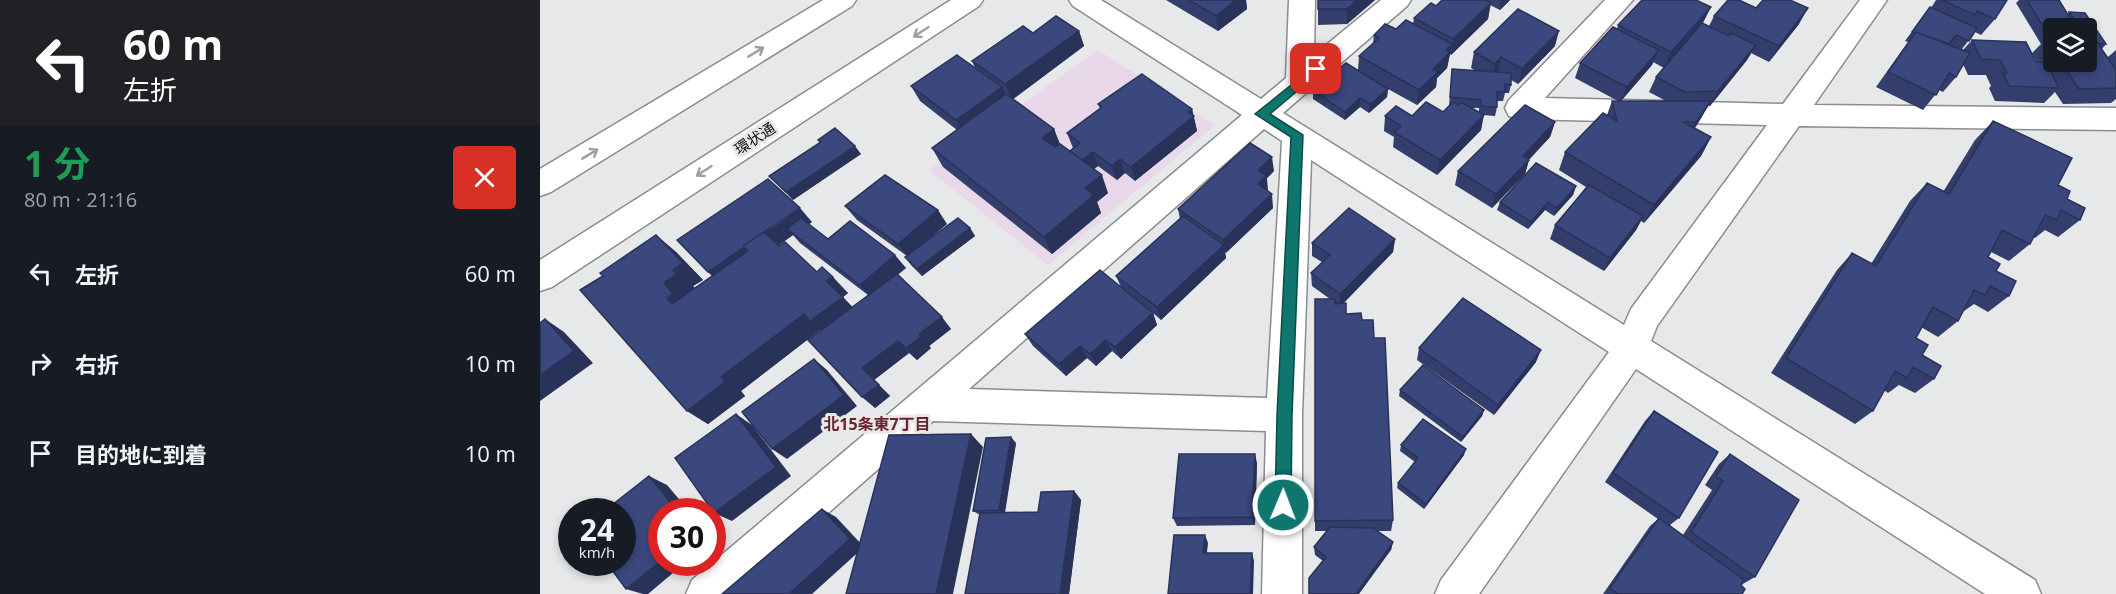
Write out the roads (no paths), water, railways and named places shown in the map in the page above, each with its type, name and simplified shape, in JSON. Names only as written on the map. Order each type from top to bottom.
[{"type":"street","points":[[540,184],[843,0]]},
{"type":"street","name":"環状通","points":[[540,277],[970,0]]},
{"type":"street","points":[[1082,0],[1630,349],[2021,594]]},
{"type":"street","points":[[1300,83],[1302,0]]},
{"type":"street","points":[[706,594],[1261,114],[1398,0]]},
{"type":"street","points":[[1620,0],[1519,108],[1791,115],[2116,119]]},
{"type":"street","points":[[1455,594],[1630,349],[1643,319],[1874,0]]},
{"type":"street","points":[[1282,594],[1284,415],[1297,135]]},
{"type":"street","points":[[928,404],[1284,415]]},
{"type":"district","name":"北15条東7丁目","points":[[877,424]]}]
